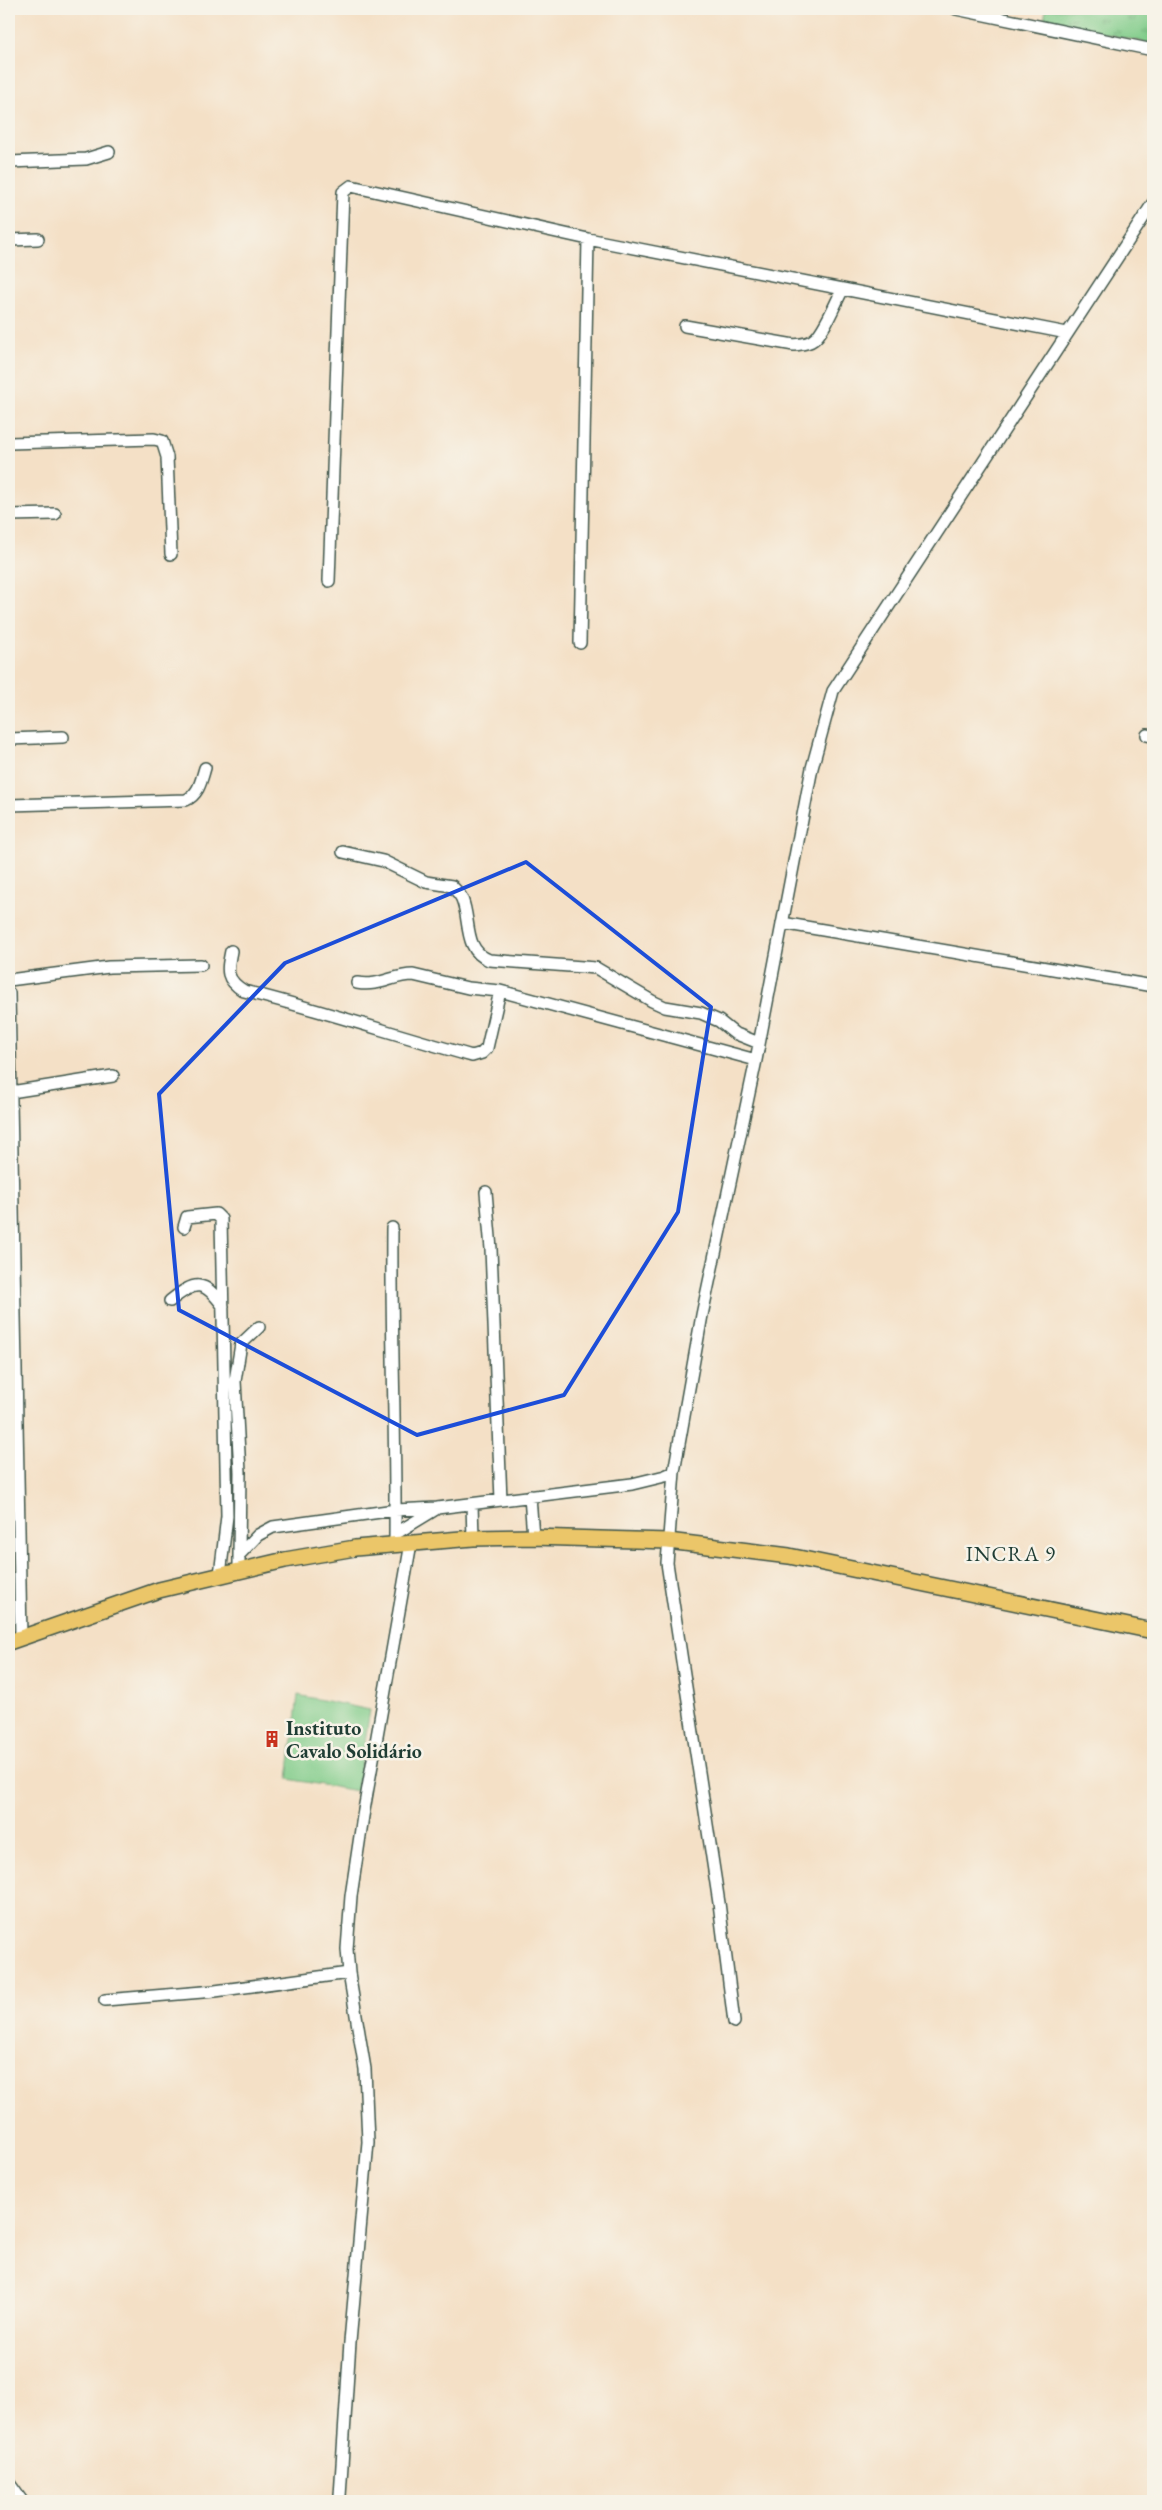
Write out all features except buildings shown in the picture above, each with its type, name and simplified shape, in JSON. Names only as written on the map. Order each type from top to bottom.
[{"type":"main road","points":[[15,1640],[159,1590],[220,1575],[239,1563],[355,1548],[395,1540],[411,1543],[472,1538],[533,1537],[668,1541],[789,1556],[1153,1632]]},
{"type":"street","points":[[956,9],[1153,50]]},
{"type":"street","points":[[9,162],[86,159],[109,152]]},
{"type":"street","points":[[329,581],[343,192],[345,188],[357,186],[588,239],[1067,333]]},
{"type":"street","points":[[734,2022],[720,1904],[668,1563],[668,1541],[674,1472],[702,1315],[756,1060],[812,768],[827,706],[833,691],[1067,333],[1152,208]]},
{"type":"street","points":[[9,240],[38,239]]},
{"type":"street","points":[[580,643],[588,239]]},
{"type":"street","points":[[684,326],[794,345],[803,344],[814,340],[820,332],[843,289]]},
{"type":"street","points":[[9,443],[154,439],[162,441],[167,457],[170,554]]},
{"type":"street","points":[[9,515],[55,514]]},
{"type":"street","points":[[9,739],[63,737]]},
{"type":"street","points":[[9,805],[186,800],[194,797],[205,768]]},
{"type":"street","points":[[343,852],[383,861],[426,882],[452,886],[462,898],[472,943],[479,957],[489,960],[596,968],[658,1004],[701,1013],[719,1021],[734,1033],[759,1043]]},
{"type":"street","points":[[782,923],[1153,986]]},
{"type":"street","points":[[231,951],[227,972],[234,985],[244,991],[316,1009],[366,1026],[472,1056],[482,1053],[486,1048],[500,991]]},
{"type":"street","points":[[9,980],[109,967],[201,965]]},
{"type":"street","points":[[357,983],[372,986],[405,975],[413,975],[468,988],[500,991],[756,1060]]},
{"type":"street","points":[[9,994],[15,1640]]},
{"type":"street","points":[[11,1092],[113,1076]]},
{"type":"street","points":[[486,1192],[492,1258],[501,1500]]},
{"type":"street","points":[[184,1227],[187,1217],[214,1214],[221,1219],[226,1516],[220,1575]]},
{"type":"street","points":[[392,1228],[395,1540]]},
{"type":"street","points":[[170,1301],[184,1290],[197,1285],[211,1290],[223,1306]]},
{"type":"street","points":[[239,1563],[240,1472],[235,1381],[241,1344],[259,1327]]},
{"type":"street","points":[[239,1563],[258,1535],[273,1527],[395,1510],[437,1508],[632,1484],[674,1472]]},
{"type":"street","points":[[530,1496],[533,1537]]},
{"type":"street","points":[[472,1504],[472,1538]]},
{"type":"street","points":[[395,1540],[437,1508]]},
{"type":"street","points":[[340,2496],[350,2342],[368,2142],[365,2069],[348,1973],[347,1949],[351,1896],[411,1543]]},
{"type":"street","points":[[105,2000],[215,1991],[348,1973]]},
{"type":"street","points":[[9,2483],[22,2501]]},
{"type":"highlighted area","points":[[526,862],[711,1007],[678,1212],[564,1395],[417,1435],[179,1310],[159,1094],[285,963]]},
{"type":"green space","points":[[1046,9],[1153,9],[1153,44],[1044,21]]},
{"type":"green space","points":[[298,1695],[370,1710],[357,1791],[288,1779]]},
{"type":"place","name":"Instituto Cavalo Solidário","points":[[272,1739]]},
{"type":"district","name":"INCRA 9","points":[[1011,1553]]}]
